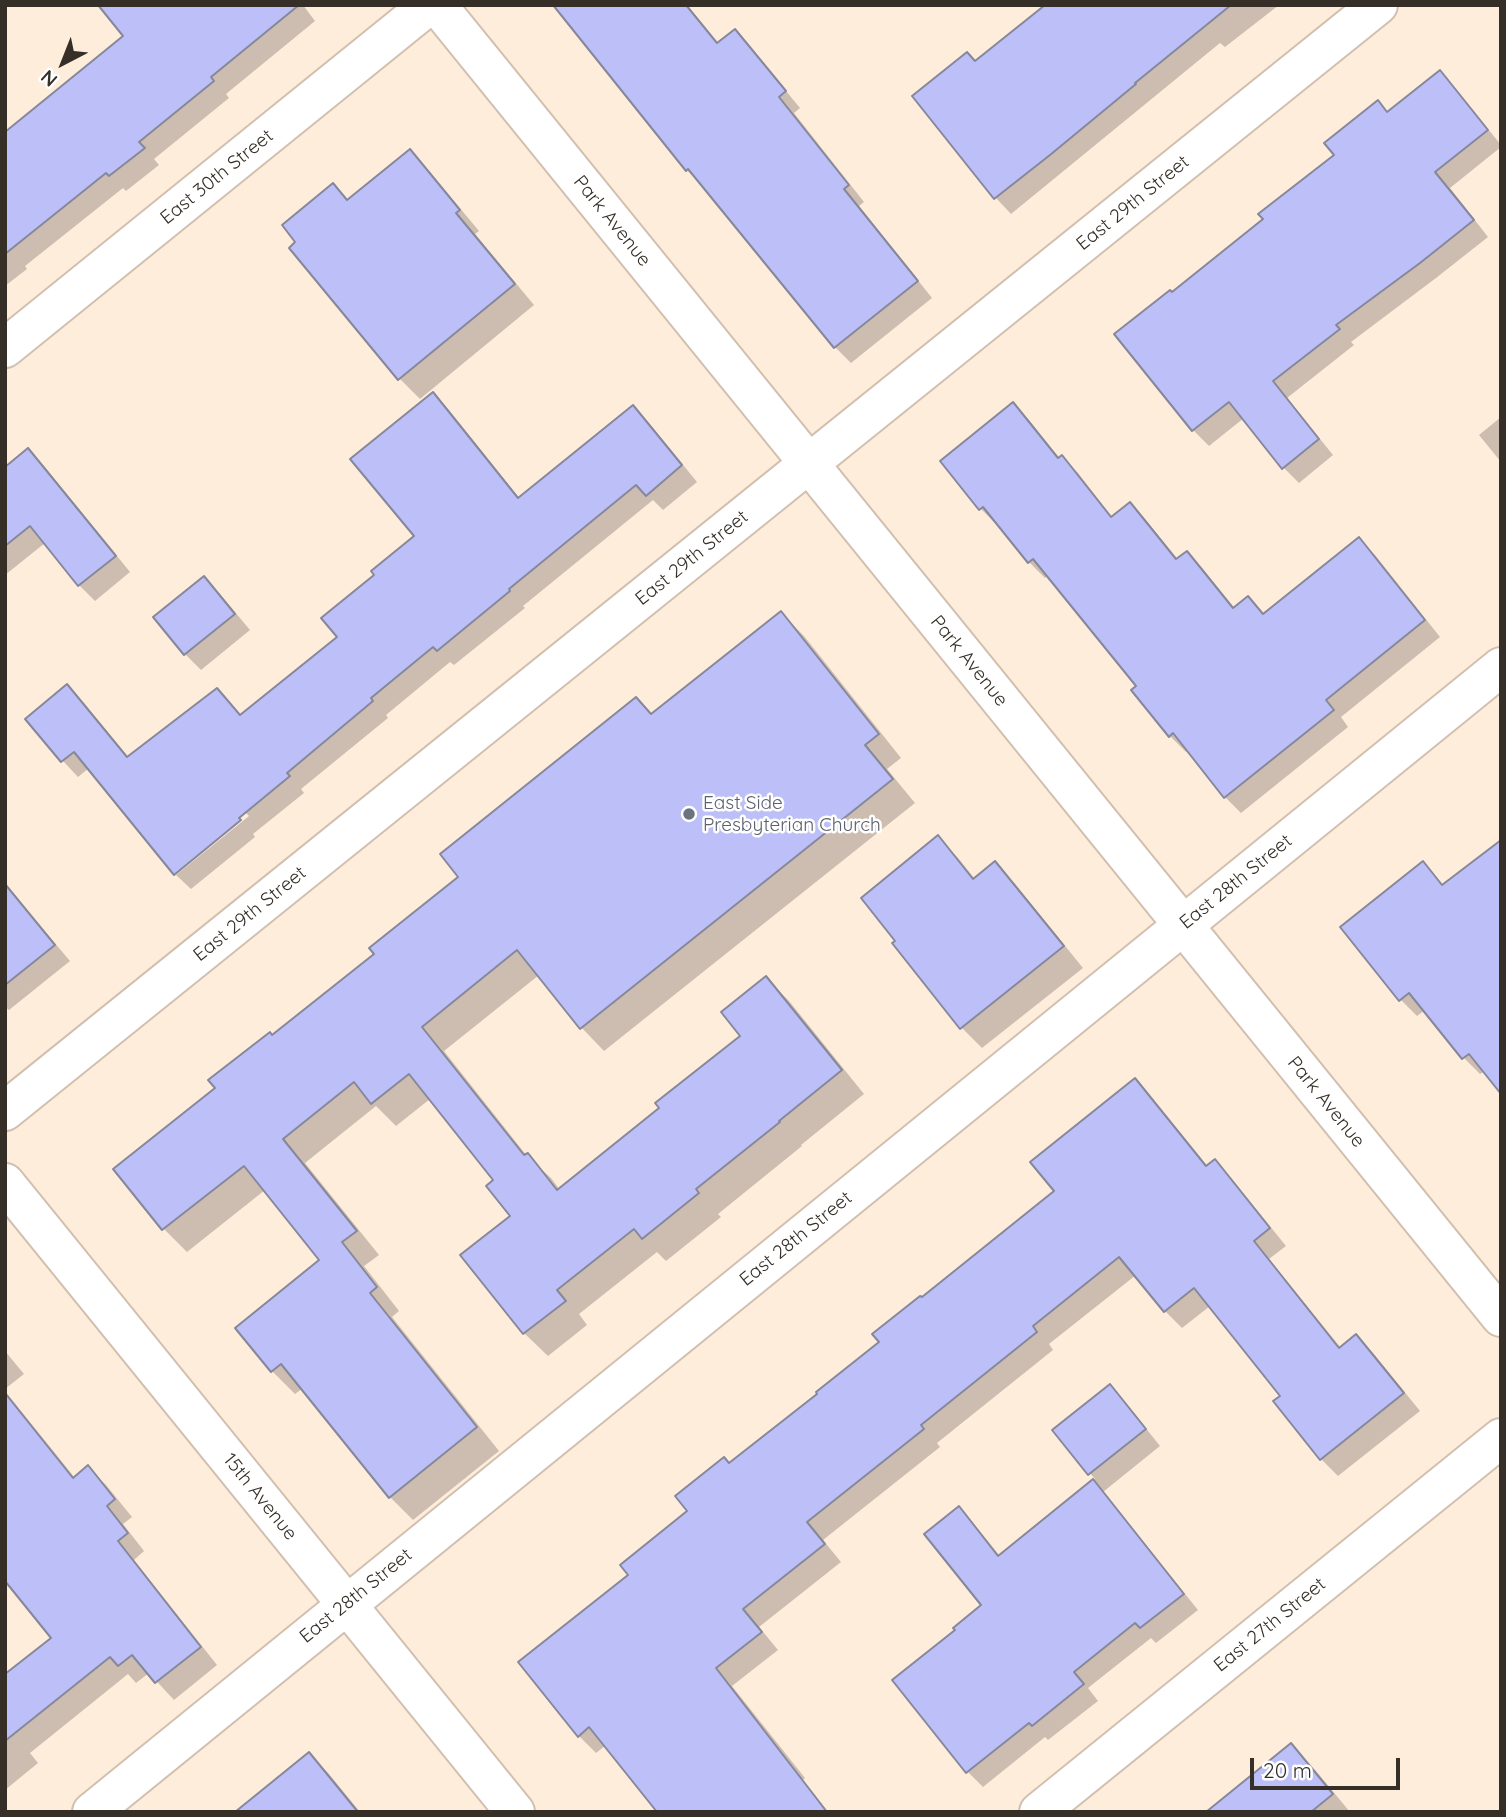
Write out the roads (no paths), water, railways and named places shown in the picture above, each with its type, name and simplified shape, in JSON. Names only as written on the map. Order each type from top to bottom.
[{"type":"street","name":"East 30th Street","points":[[5,348],[429,5]]},
{"type":"street","name":"Park Avenue","points":[[437,5],[1501,1317]]},
{"type":"street","name":"East 29th Street","points":[[5,1111],[1378,5]]},
{"type":"street","name":"East 28th Street","points":[[92,1812],[1501,667]]},
{"type":"street","name":"15th Avenue","points":[[5,1183],[515,1812]]},
{"type":"street","name":"East 27th Street","points":[[1039,1812],[1501,1437]]},
{"type":"place","name":"East Side Presbyterian Church","points":[[689,814]]}]
